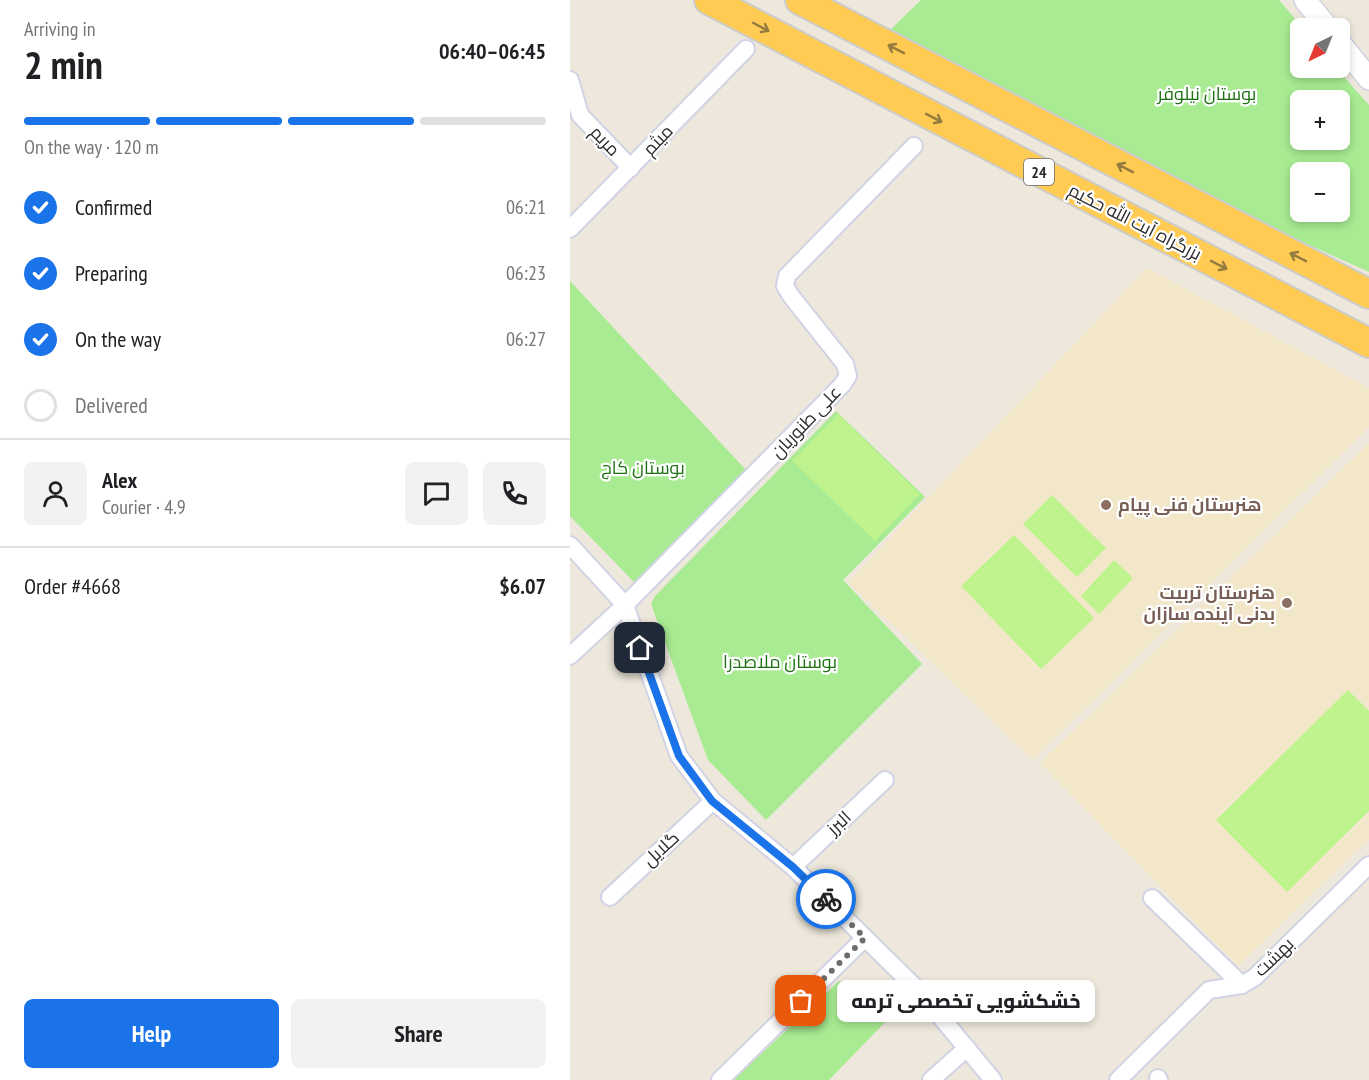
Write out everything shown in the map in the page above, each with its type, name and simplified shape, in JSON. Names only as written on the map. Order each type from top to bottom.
[{"type":"highway","name":"بزرگراه آیت الله حکیم","points":[[709,0],[1369,343]]},
{"type":"highway","name":"24","points":[[800,0],[1369,294]]},
{"type":"highway","points":[[1334,275],[1369,286]]},
{"type":"street","points":[[1305,0],[1320,18]]},
{"type":"street","name":"میثم","points":[[570,229],[746,49]]},
{"type":"street","points":[[1350,55],[1369,79]]},
{"type":"street","name":"مریم","points":[[570,80],[580,115],[631,168]]},
{"type":"street","name":"علی طنوریان","points":[[625,605],[842,386],[848,376],[846,364],[791,296],[785,286],[787,276],[914,146]]},
{"type":"street","points":[[570,546],[625,605],[679,756],[712,801],[793,867],[920,992],[993,1080]]},
{"type":"street","points":[[570,656],[625,605]]},
{"type":"street","name":"البرز","points":[[793,867],[885,780]]},
{"type":"street","name":"گلایل","points":[[610,897],[712,801]]},
{"type":"street","name":"بهشت","points":[[1118,1080],[1199,997],[1215,987],[1242,985],[1255,977],[1369,865]]},
{"type":"street","points":[[1152,898],[1242,985]]},
{"type":"street","points":[[720,1080],[865,938]]},
{"type":"street","points":[[931,1080],[966,1048]]},
{"type":"shaded area","name":"هنرستان فنی پیام","points":[[1147,268],[1369,388],[1369,427],[1033,760],[848,582]]},
{"type":"shaded area","name":"هنرستان تربیت بدنی آینده سازان","points":[[1369,443],[1369,839],[1238,966],[1040,763]]},
{"type":"green space","name":"بوستان نیلوفر","points":[[921,0],[1279,0],[1294,18],[1290,18],[1290,78],[1345,78],[1369,105],[1369,272],[1205,198],[890,30]]},
{"type":"green space","name":"بوستان کاج","points":[[570,281],[746,470],[635,583],[570,516]]},
{"type":"green space","name":"بوستان ملاصدرا","points":[[836,411],[925,497],[843,580],[922,664],[766,820],[708,760],[651,604],[655,596]]},
{"type":"green space","points":[[838,414],[920,494],[875,541],[792,461]]},
{"type":"green space","points":[[1052,495],[1106,548],[1077,577],[1023,524]]},
{"type":"green space","points":[[1014,535],[1094,618],[1041,669],[961,586]]},
{"type":"green space","points":[[1114,560],[1133,578],[1099,614],[1081,596]]},
{"type":"green space","points":[[1348,690],[1369,711],[1369,811],[1287,892],[1216,820]]},
{"type":"green space","points":[[839,981],[861,982],[895,1012],[829,1080],[733,1080]]},
{"type":"way so far","points":[[801,1001],[865,938],[826,899]]},
{"type":"place","name":"هنرستان فنی پیام","points":[[1106,505]]},
{"type":"place","name":"هنرستان تربیت بدنی آینده سازان","points":[[1287,603]]},
{"type":"place","name":"خشکشویی تخصصی ترمه","points":[[801,1001]]},
{"type":"route","points":[[640,648],[679,756],[712,801],[793,867],[826,899]]}]
